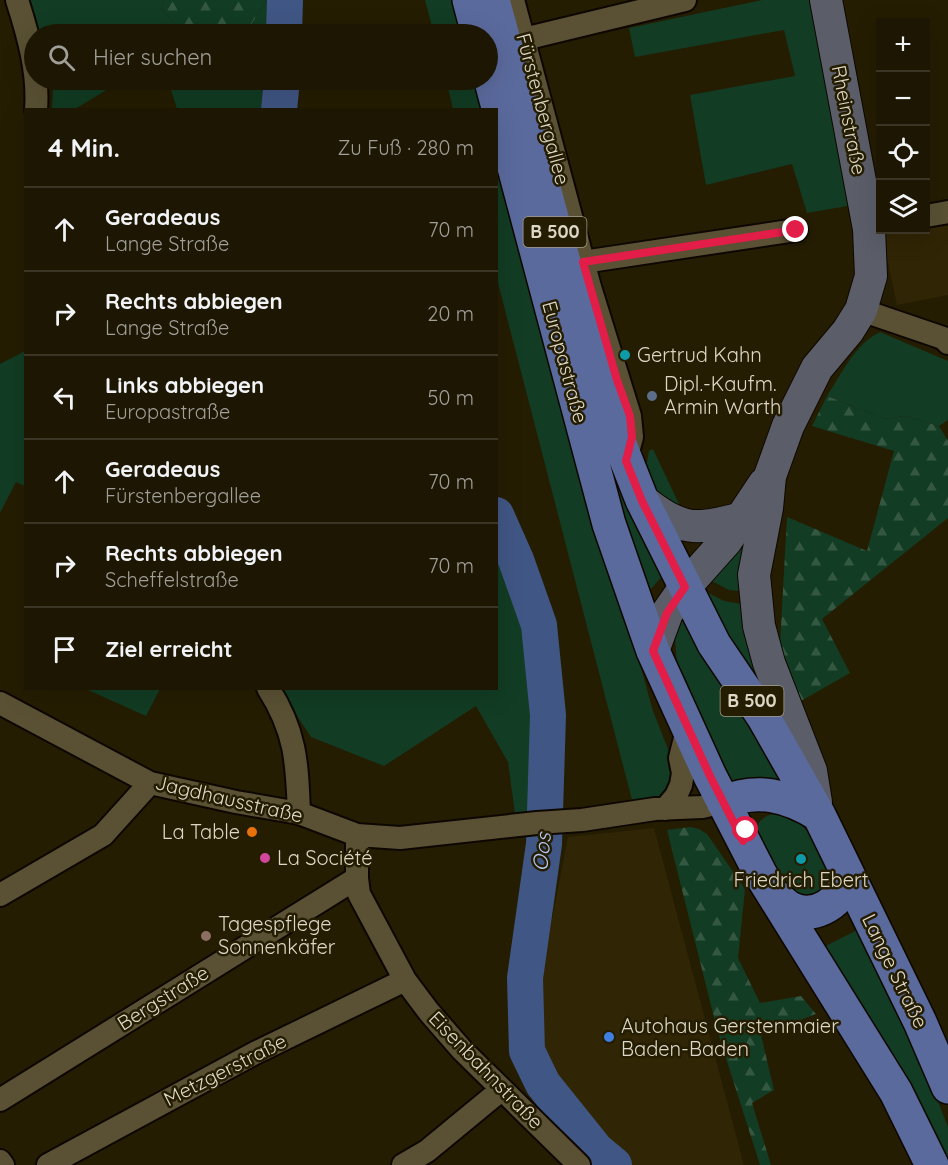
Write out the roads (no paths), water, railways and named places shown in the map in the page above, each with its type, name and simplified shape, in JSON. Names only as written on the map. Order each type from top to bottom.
[{"type":"main road","points":[[469,0],[475,24]]},
{"type":"main road","name":"Europastraße","points":[[493,0],[573,297],[626,461],[642,501],[714,644],[764,718],[819,815]]},
{"type":"main road","name":"Europastraße","points":[[493,90],[609,524],[653,651]]},
{"type":"main road","name":"B 500","points":[[653,651],[743,841],[773,894],[896,1092],[932,1165]]},
{"type":"main road","points":[[723,802],[744,794],[761,794],[781,798],[819,815]]},
{"type":"main road","points":[[743,841],[746,830],[757,811],[767,803],[781,798]]},
{"type":"main road","name":"Lange Straße","points":[[819,815],[920,1022],[948,1087]]},
{"type":"main road","points":[[773,894],[792,909],[806,913],[816,912],[831,904],[841,894],[849,878]]},
{"type":"street","points":[[17,0],[24,24]]},
{"type":"street","name":"Fürstenbergallee","points":[[513,0],[583,262],[617,380],[630,416],[632,437],[626,461]]},
{"type":"street","points":[[524,39],[685,0]]},
{"type":"street","name":"Rheinstraße","points":[[826,0],[875,228],[871,276],[861,310]]},
{"type":"street","points":[[36,90],[36,108]]},
{"type":"street","points":[[930,215],[948,212]]},
{"type":"street","points":[[583,262],[796,230]]},
{"type":"street","points":[[861,310],[943,338],[948,343]]},
{"type":"street","name":"Lange Straße","points":[[653,651],[667,613],[685,587],[712,558],[770,476],[788,426],[806,388],[861,310]]},
{"type":"street","name":"Lange Straße","points":[[770,476],[767,508],[754,575],[755,607],[769,663],[811,771],[819,815]]},
{"type":"street","points":[[642,501],[662,516],[681,525],[712,526],[742,518]]},
{"type":"street","points":[[269,690],[280,707],[291,734],[297,759],[299,813]]},
{"type":"street","name":"Jagdhausstraße","points":[[0,703],[150,783],[299,813],[357,835],[400,837],[702,807],[723,802]]},
{"type":"street","points":[[665,809],[676,796],[681,785],[683,773],[680,758],[688,726]]},
{"type":"street","points":[[0,895],[103,835],[150,783]]},
{"type":"street","name":"Eisenbahnstraße","points":[[357,835],[359,894],[405,980],[455,1042],[579,1165]]},
{"type":"street","name":"Bergstraße","points":[[0,1100],[357,878]]},
{"type":"street","name":"Metzgerstraße","points":[[48,1165],[255,1053],[405,980]]},
{"type":"street","points":[[403,1165],[462,1124],[501,1090]]},
{"type":"street","points":[[0,1161],[3,1165]]},
{"type":"waterway","name":"Oos","points":[[284,24],[285,0]]},
{"type":"waterway","name":"Oos","points":[[279,108],[281,90]]},
{"type":"waterway","name":"Oos","points":[[498,520],[516,560],[539,625],[548,715],[544,844],[525,978],[527,1051],[543,1084],[596,1150],[614,1165]]},
{"type":"place","name":"Gertrud Kahn","points":[[625,355]]},
{"type":"place","name":"Dipl.-Kaufm. Armin Warth","points":[[652,396]]},
{"type":"place","name":"La Table","points":[[252,832]]},
{"type":"place","name":"La Société","points":[[265,858]]},
{"type":"place","name":"Friedrich Ebert","points":[[801,859]]},
{"type":"place","name":"Tagespflege Sonnenkäfer","points":[[206,936]]},
{"type":"place","name":"Autohaus Gerstenmaier Baden-Baden","points":[[609,1037]]}]
